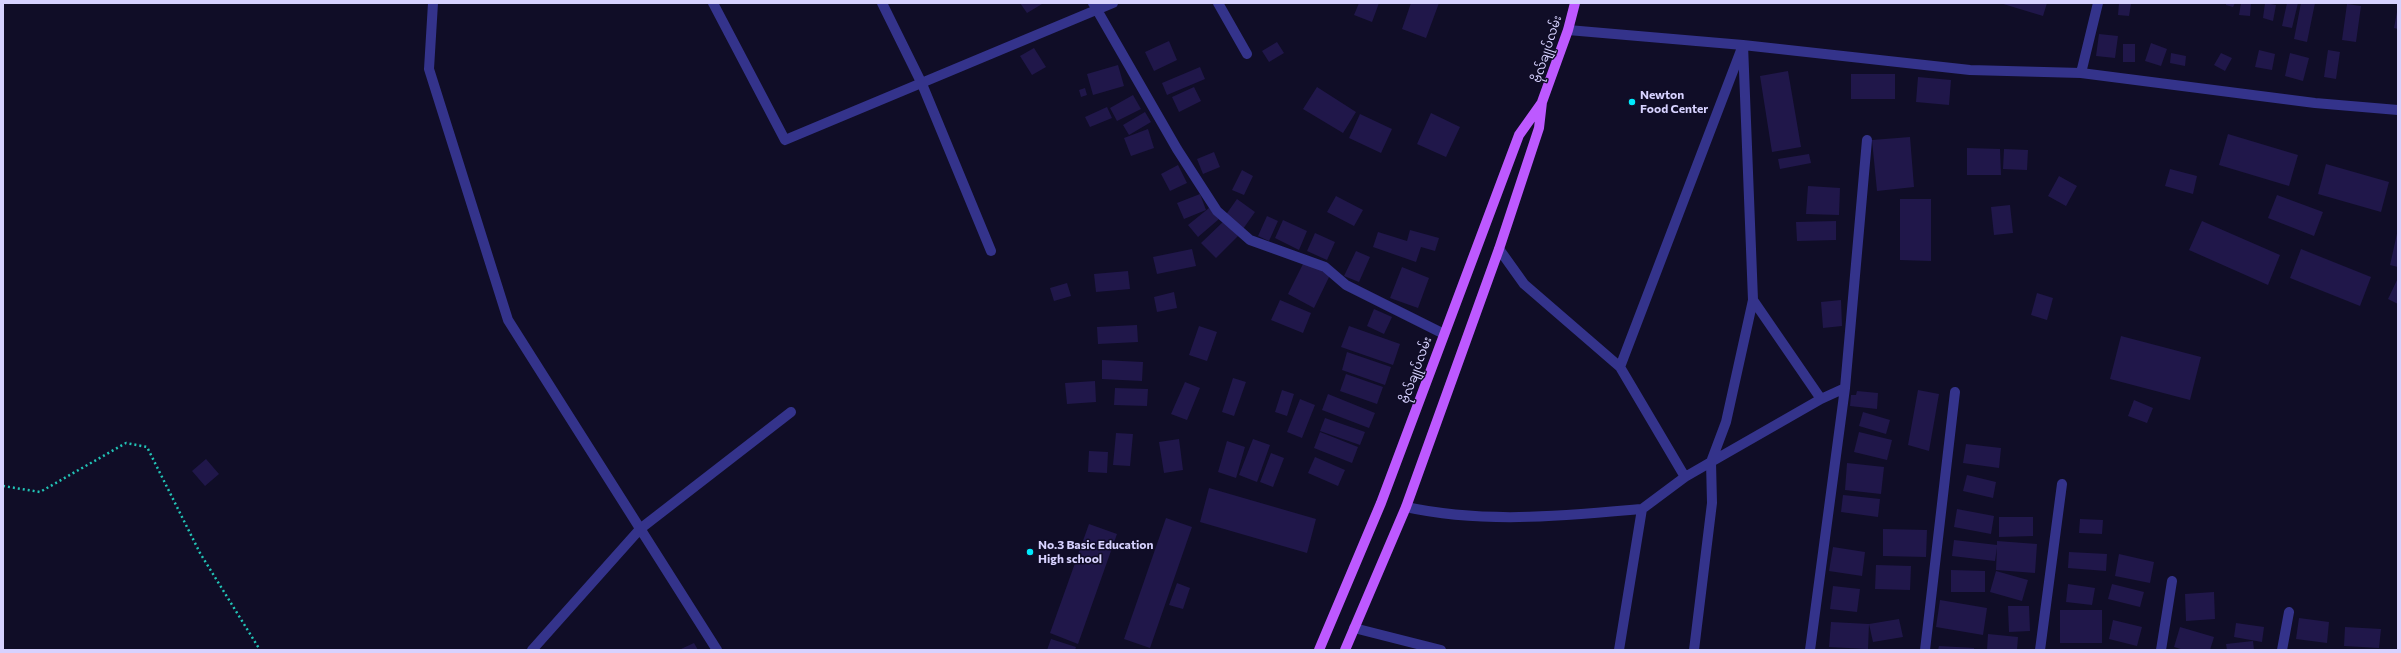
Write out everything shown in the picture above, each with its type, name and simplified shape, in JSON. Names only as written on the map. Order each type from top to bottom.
[{"type":"main road","name":"ဗိုလ်ချုပ်လမ်း","points":[[1344,650],[1406,507],[1499,250],[1539,128],[1542,102],[1568,30],[1575,3]]},
{"type":"main road","name":"ဗိုလ်ချုပ်လမ်း","points":[[1319,650],[1381,503],[1519,135],[1542,102]]},
{"type":"street","points":[[433,3],[429,69],[508,320],[717,650]]},
{"type":"street","points":[[713,3],[785,140],[922,84],[1095,6],[1114,3]]},
{"type":"street","points":[[882,3],[922,84],[991,251]]},
{"type":"street","points":[[1218,3],[1247,54]]},
{"type":"street","points":[[2081,73],[2098,3]]},
{"type":"street","points":[[1095,6],[1177,149],[1217,211],[1250,240],[1325,267],[1346,284],[1444,334]]},
{"type":"street","points":[[1568,30],[1743,45],[1970,70],[2081,73],[2315,103],[2398,110]]},
{"type":"street","points":[[1694,650],[1712,503],[1711,462],[1726,422],[1753,300],[1743,45]]},
{"type":"street","points":[[1620,367],[1743,45]]},
{"type":"street","points":[[1810,650],[1845,388],[1867,140]]},
{"type":"street","points":[[1499,250],[1524,284],[1620,367],[1685,477]]},
{"type":"street","points":[[1753,300],[1821,399]]},
{"type":"street","points":[[1406,507],[1440,515],[1505,519],[1642,509],[1685,477],[1821,399],[1845,388]]},
{"type":"street","points":[[1925,650],[1955,392]]},
{"type":"street","points":[[532,650],[640,529],[791,412]]},
{"type":"street","points":[[2040,650],[2062,484]]},
{"type":"street","points":[[1619,650],[1642,509]]},
{"type":"street","points":[[2161,650],[2172,581]]},
{"type":"street","points":[[2282,650],[2289,612]]},
{"type":"street","points":[[1354,628],[1441,650]]},
{"type":"path","points":[[3,486],[40,492],[126,443],[147,446],[200,553],[260,650]]},
{"type":"building","points":[[1020,3],[1041,3],[1042,4],[1027,13]]},
{"type":"building","points":[[1359,3],[1379,3],[1372,22],[1354,15]]},
{"type":"building","points":[[1411,3],[1439,3],[1426,38],[1402,29]]},
{"type":"building","points":[[2000,3],[2047,3],[2043,16]]},
{"type":"building","points":[[2119,3],[2131,4],[2129,16],[2118,15]]},
{"type":"building","points":[[2226,3],[2235,3],[2233,7],[2226,5]]},
{"type":"building","points":[[2241,3],[2251,3],[2250,16],[2239,15]]},
{"type":"building","points":[[2265,3],[2276,5],[2273,21],[2263,18]]},
{"type":"building","points":[[2287,3],[2298,3],[2292,28],[2282,26]]},
{"type":"building","points":[[2301,3],[2315,3],[2307,42],[2294,39]]},
{"type":"building","points":[[2347,4],[2361,6],[2356,42],[2342,40]]},
{"type":"building","points":[[2398,12],[2398,29],[2394,28]]},
{"type":"building","points":[[2099,34],[2118,36],[2115,58],[2096,56]]},
{"type":"building","points":[[1169,41],[1177,60],[1154,71],[1145,52]]},
{"type":"building","points":[[1277,42],[1284,53],[1269,62],[1262,51]]},
{"type":"building","points":[[2151,43],[2167,49],[2161,66],[2145,61]]},
{"type":"building","points":[[2123,44],[2135,44],[2135,62],[2123,62]]},
{"type":"building","points":[[1034,48],[1046,67],[1032,75],[1020,56]]},
{"type":"building","points":[[2259,50],[2275,54],[2272,70],[2255,67]]},
{"type":"building","points":[[2328,50],[2340,52],[2336,79],[2324,77]]},
{"type":"building","points":[[2171,53],[2186,56],[2185,66],[2170,63]]},
{"type":"building","points":[[2221,53],[2232,58],[2225,71],[2214,65]]},
{"type":"building","points":[[2290,53],[2309,58],[2303,81],[2285,76]]},
{"type":"building","points":[[1118,65],[1124,86],[1093,95],[1087,74]]},
{"type":"building","points":[[1200,67],[1205,79],[1167,95],[1162,83]]},
{"type":"building","points":[[1788,71],[1801,147],[1772,152],[1760,76]]},
{"type":"building","points":[[1851,74],[1895,74],[1895,99],[1851,99]]},
{"type":"building","points":[[1918,77],[1951,80],[1949,105],[1916,102]]},
{"type":"building","points":[[1194,87],[1201,101],[1179,112],[1172,97]]},
{"type":"building","points":[[1317,87],[1356,112],[1343,133],[1303,109]]},
{"type":"building","points":[[1085,88],[1087,95],[1081,97],[1079,90]]},
{"type":"building","points":[[1133,95],[1141,109],[1117,121],[1110,108]]},
{"type":"building","points":[[1107,107],[1112,118],[1090,127],[1085,117]]},
{"type":"building","points":[[1145,112],[1151,122],[1129,135],[1123,125]]},
{"type":"building","points":[[1431,113],[1460,127],[1446,157],[1417,144]]},
{"type":"building","points":[[1360,114],[1392,129],[1381,153],[1349,138]]},
{"type":"building","points":[[1148,129],[1154,148],[1131,156],[1124,138]]},
{"type":"building","points":[[2228,134],[2298,155],[2289,186],[2219,165]]},
{"type":"building","points":[[1910,137],[1914,187],[1877,191],[1872,140]]},
{"type":"building","points":[[1967,148],[2000,149],[2001,175],[1967,175]]},
{"type":"building","points":[[2004,149],[2028,150],[2027,170],[2003,169]]},
{"type":"building","points":[[1214,152],[1220,167],[1203,174],[1197,159]]},
{"type":"building","points":[[1809,154],[1811,163],[1780,169],[1778,159]]},
{"type":"building","points":[[2326,164],[2389,182],[2381,212],[2318,194]]},
{"type":"building","points":[[1178,165],[1187,183],[1170,191],[1161,174]]},
{"type":"building","points":[[2170,169],[2197,176],[2193,194],[2165,186]]},
{"type":"building","points":[[1242,170],[1253,176],[1244,195],[1232,190]]},
{"type":"building","points":[[2059,176],[2077,186],[2066,206],[2048,196]]},
{"type":"building","points":[[1808,186],[1840,188],[1839,215],[1806,214]]},
{"type":"building","points":[[1200,194],[1206,210],[1184,219],[1177,203]]},
{"type":"building","points":[[2277,195],[2323,212],[2314,236],[2268,218]]},
{"type":"building","points":[[1336,196],[1363,210],[1354,226],[1327,212]]},
{"type":"building","points":[[1237,199],[1255,212],[1243,229],[1225,216]]},
{"type":"building","points":[[1900,199],[1931,199],[1931,261],[1900,260]]},
{"type":"building","points":[[2010,205],[2013,233],[1994,235],[1991,207]]},
{"type":"building","points":[[1209,208],[1219,219],[1198,237],[1188,225]]},
{"type":"building","points":[[1267,216],[1278,221],[1269,241],[1258,236]]},
{"type":"building","points":[[1283,220],[1307,231],[1299,250],[1275,238]]},
{"type":"building","points":[[1224,221],[1238,236],[1216,258],[1201,243]]},
{"type":"building","points":[[1836,221],[1836,240],[1797,241],[1796,222]]},
{"type":"building","points":[[2202,221],[2280,255],[2268,285],[2189,250]]},
{"type":"building","points":[[2398,229],[2398,267],[2390,265]]},
{"type":"building","points":[[1410,230],[1439,238],[1435,251],[1421,247],[1416,262],[1373,247],[1378,232],[1407,241]]},
{"type":"building","points":[[1315,233],[1335,242],[1327,260],[1307,251]]},
{"type":"building","points":[[1192,249],[1196,266],[1157,274],[1153,257]]},
{"type":"building","points":[[2301,249],[2371,277],[2360,306],[2290,278]]},
{"type":"building","points":[[1356,251],[1370,257],[1359,282],[1344,276]]},
{"type":"building","points":[[1304,262],[1330,275],[1314,308],[1288,294]]},
{"type":"building","points":[[1402,267],[1429,278],[1418,308],[1390,298]]},
{"type":"building","points":[[1128,271],[1130,289],[1096,292],[1094,274]]},
{"type":"building","points":[[2398,278],[2398,304],[2388,299]]},
{"type":"building","points":[[1067,283],[1071,296],[1054,301],[1050,288]]},
{"type":"building","points":[[1174,292],[1177,308],[1157,312],[1154,297]]},
{"type":"building","points":[[2037,293],[2053,298],[2047,320],[2031,315]]},
{"type":"building","points":[[1280,300],[1311,313],[1303,333],[1271,320]]},
{"type":"building","points":[[1841,300],[1842,326],[1823,328],[1821,302]]},
{"type":"building","points":[[1374,309],[1392,317],[1384,334],[1367,326]]},
{"type":"building","points":[[1137,325],[1138,342],[1098,344],[1097,327]]},
{"type":"building","points":[[1199,326],[1217,332],[1207,361],[1189,355]]},
{"type":"building","points":[[1349,326],[1400,344],[1393,365],[1341,347]]},
{"type":"building","points":[[2121,336],[2201,357],[2190,400],[2110,379]]},
{"type":"building","points":[[1347,352],[1391,367],[1385,385],[1342,370]]},
{"type":"building","points":[[1102,360],[1143,362],[1142,381],[1102,379]]},
{"type":"building","points":[[1346,374],[1383,387],[1377,404],[1340,391]]},
{"type":"building","points":[[1233,378],[1246,382],[1234,416],[1222,412]]},
{"type":"building","points":[[1095,381],[1096,402],[1067,404],[1065,383]]},
{"type":"building","points":[[1185,382],[1200,388],[1187,420],[1171,414]]},
{"type":"building","points":[[1115,388],[1148,389],[1147,406],[1114,405]]},
{"type":"building","points":[[1282,390],[1294,394],[1287,416],[1275,412]]},
{"type":"building","points":[[1918,390],[1939,394],[1929,451],[1908,445]]},
{"type":"building","points":[[1857,391],[1878,393],[1877,409],[1850,406],[1851,395],[1856,395]]},
{"type":"building","points":[[1328,394],[1375,413],[1369,428],[1322,410]]},
{"type":"building","points":[[1300,399],[1315,405],[1302,438],[1287,432]]},
{"type":"building","points":[[2134,400],[2153,408],[2147,423],[2128,416]]},
{"type":"building","points":[[1863,412],[1890,420],[1886,434],[1859,426]]},
{"type":"building","points":[[1325,418],[1365,432],[1360,445],[1320,431]]},
{"type":"building","points":[[1320,432],[1358,447],[1352,463],[1314,448]]},
{"type":"building","points":[[1859,432],[1892,440],[1887,460],[1854,452]]},
{"type":"building","points":[[1116,433],[1133,434],[1130,466],[1113,465]]},
{"type":"building","points":[[1179,439],[1183,470],[1164,473],[1159,442]]},
{"type":"building","points":[[1253,439],[1270,445],[1257,482],[1239,475]]},
{"type":"building","points":[[1227,441],[1245,447],[1236,478],[1218,472]]},
{"type":"building","points":[[1966,444],[2001,448],[1999,468],[1963,463]]},
{"type":"building","points":[[1089,451],[1108,452],[1107,473],[1088,472]]},
{"type":"building","points":[[1271,453],[1284,458],[1273,487],[1260,482]]},
{"type":"building","points":[[1315,457],[1345,470],[1338,486],[1308,473]]},
{"type":"building","points":[[206,459],[219,474],[205,486],[192,471]]},
{"type":"building","points":[[1847,463],[1884,467],[1881,494],[1845,490]]},
{"type":"building","points":[[1967,475],[1996,482],[1993,498],[1963,491]]},
{"type":"building","points":[[1209,488],[1316,519],[1307,553],[1200,522]]},
{"type":"building","points":[[1843,495],[1880,499],[1878,517],[1841,512]]},
{"type":"building","points":[[1957,509],[1994,516],[1991,534],[1954,527]]},
{"type":"building","points":[[1999,517],[2033,517],[2033,536],[1999,537]]},
{"type":"building","points":[[1166,518],[1192,527],[1150,648],[1124,639]]},
{"type":"building","points":[[2080,519],[2103,520],[2102,534],[2079,533]]},
{"type":"building","points":[[1089,524],[1117,534],[1078,644],[1050,633]]},
{"type":"building","points":[[1883,529],[1927,530],[1926,557],[1883,556]]},
{"type":"building","points":[[1954,540],[1997,545],[1997,541],[2037,544],[2035,573],[1996,570],[1997,547],[1995,561],[1952,556]]},
{"type":"building","points":[[1833,547],[1865,552],[1862,576],[1829,571]]},
{"type":"building","points":[[2069,552],[2107,554],[2106,571],[2068,568]]},
{"type":"building","points":[[2119,554],[2154,562],[2150,583],[2115,576]]},
{"type":"building","points":[[1876,565],[1911,566],[1910,590],[1875,589]]},
{"type":"building","points":[[1951,570],[1985,571],[1985,592],[1951,592]]},
{"type":"building","points":[[1996,571],[2028,580],[2022,601],[1990,592]]},
{"type":"building","points":[[1177,583],[1190,588],[1183,609],[1169,605]]},
{"type":"building","points":[[2068,584],[2095,588],[2092,605],[2066,602]]},
{"type":"building","points":[[2112,584],[2144,592],[2140,607],[2108,599]]},
{"type":"building","points":[[1833,586],[1860,589],[1857,612],[1830,609]]},
{"type":"building","points":[[2214,592],[2215,619],[2186,621],[2185,594]]},
{"type":"building","points":[[1940,600],[1987,608],[1983,635],[1936,627]]},
{"type":"building","points":[[2008,606],[2029,606],[2030,631],[2009,632]]},
{"type":"building","points":[[2060,610],[2102,610],[2102,643],[2060,643]]},
{"type":"building","points":[[2299,618],[2329,622],[2327,643],[2296,639]]},
{"type":"building","points":[[1899,619],[1903,637],[1873,642],[1869,624]]},
{"type":"building","points":[[2113,620],[2142,627],[2137,646],[2109,639]]},
{"type":"building","points":[[1831,622],[1869,624],[1868,649],[1829,647]]},
{"type":"building","points":[[2236,623],[2264,627],[2262,642],[2234,637]]},
{"type":"building","points":[[2180,627],[2214,637],[2210,650],[2184,650],[2174,647]]},
{"type":"building","points":[[2345,627],[2381,629],[2379,648],[2344,646]]},
{"type":"building","points":[[1988,634],[2018,637],[2017,650],[1987,650]]},
{"type":"building","points":[[1051,639],[1076,647],[1075,650],[1047,650]]},
{"type":"building","points":[[2253,641],[2254,650],[2227,650],[2226,644]]},
{"type":"building","points":[[694,643],[698,650],[681,649]]},
{"type":"building","points":[[1939,646],[1974,648],[1974,650],[1938,650]]},
{"type":"place","name":"Newton Food Center","points":[[1632,102]]},
{"type":"place","name":"No.3 Basic Education High school","points":[[1030,552]]}]
